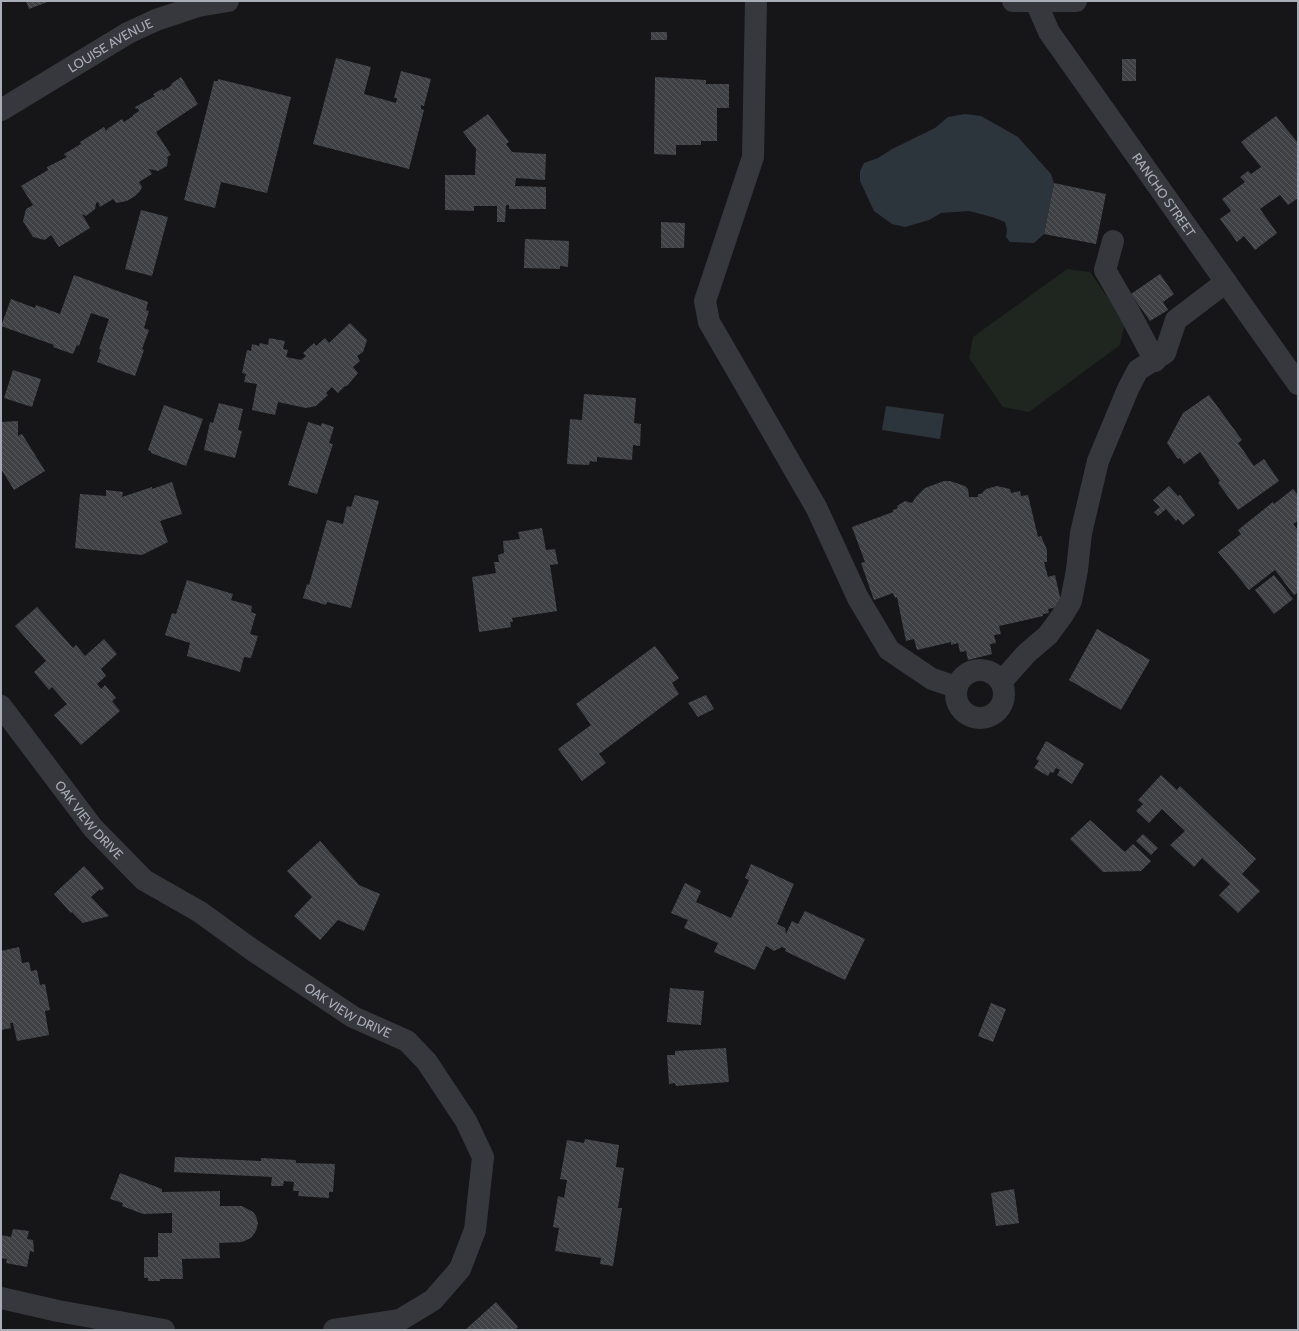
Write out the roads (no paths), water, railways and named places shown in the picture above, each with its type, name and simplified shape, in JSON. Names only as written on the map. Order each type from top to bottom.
[{"type":"street","name":"LOUISE AVENUE","points":[[1,110],[128,33],[156,20],[198,6],[228,1]]},
{"type":"street","points":[[756,1],[753,157],[705,301],[709,322],[816,507],[858,598],[889,650],[932,679],[956,687]]},
{"type":"street","points":[[1013,1],[1076,1]]},
{"type":"street","name":"RANCHO STREET","points":[[1036,2],[1049,32],[1298,384]]},
{"type":"street","points":[[1113,241],[1105,270],[1155,361]]},
{"type":"street","points":[[1001,682],[1027,652],[1048,635],[1071,601],[1077,570],[1081,533],[1098,461],[1128,389],[1138,370],[1155,361],[1165,353],[1176,320],[1226,282]]},
{"type":"street","points":[[981,669],[989,671],[1001,682],[1004,690],[1004,698],[996,712],[990,716],[974,718],[961,710],[955,695],[956,687],[960,679],[965,674],[973,670],[981,669]]},
{"type":"street","name":"OAK VIEW DRIVE","points":[[1,706],[93,828],[144,880],[200,912],[254,952],[353,1017],[407,1041],[426,1062],[466,1120],[483,1157],[474,1230],[460,1269],[433,1300],[400,1320],[334,1330]]},
{"type":"street","points":[[1,1298],[58,1311],[164,1330]]}]
